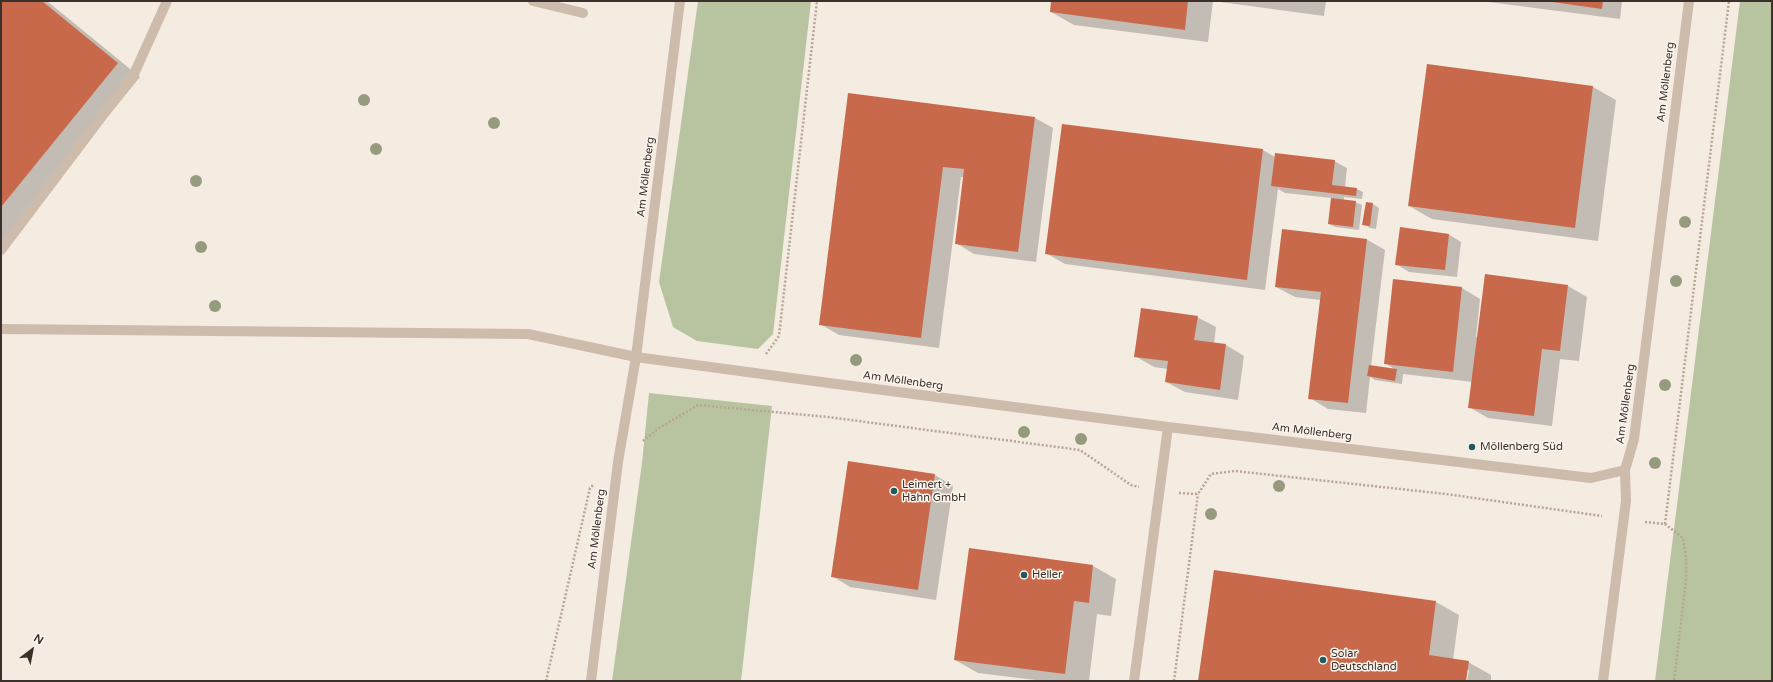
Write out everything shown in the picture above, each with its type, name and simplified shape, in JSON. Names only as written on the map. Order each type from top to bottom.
[{"type":"street","points":[[1,250],[134,74],[167,1]]},
{"type":"street","points":[[533,1],[583,13]]},
{"type":"street","name":"Am Möllenberg","points":[[591,681],[618,462],[636,357],[680,1]]},
{"type":"street","name":"Am Möllenberg","points":[[636,357],[1168,427],[1591,478],[1625,470],[1634,439],[1689,1]]},
{"type":"street","points":[[1,329],[528,334],[636,357]]},
{"type":"street","points":[[1134,681],[1168,427]]},
{"type":"street","points":[[1603,681],[1626,501],[1625,470]]},
{"type":"path","points":[[761,373],[765,356],[779,336],[817,1]]},
{"type":"path","points":[[1665,524],[1729,1]]},
{"type":"path","points":[[546,681],[590,488],[618,462],[659,428],[698,405],[828,417],[1080,450],[1131,485],[1159,491],[1198,494]]},
{"type":"path","points":[[1174,681],[1198,494],[1211,474],[1235,471],[1446,494],[1665,524],[1682,538],[1686,557],[1686,580],[1674,681]]},
{"type":"green space","points":[[698,1],[811,1],[773,334],[758,349],[697,341],[673,327],[659,282]]},
{"type":"green space","points":[[1740,1],[1772,1],[1772,681],[1655,681]]},
{"type":"green space","points":[[649,393],[772,406],[741,681],[612,681],[642,463]]},
{"type":"building","points":[[1,1],[42,1],[118,63],[1,207]]},
{"type":"building","points":[[1051,1],[1188,1],[1185,30],[1050,12]]},
{"type":"building","points":[[1545,1],[1603,1],[1602,9]]},
{"type":"building","points":[[1427,64],[1593,86],[1575,228],[1408,206]]},
{"type":"building","points":[[848,93],[1035,117],[1018,252],[955,244],[964,169],[943,167],[921,338],[819,325]]},
{"type":"building","points":[[1062,124],[1263,149],[1247,280],[1045,254]]},
{"type":"building","points":[[1275,153],[1335,160],[1332,185],[1357,188],[1356,196],[1271,186]]},
{"type":"building","points":[[1331,198],[1356,201],[1353,227],[1328,224]]},
{"type":"building","points":[[1366,202],[1373,203],[1370,226],[1362,225]]},
{"type":"building","points":[[1400,227],[1449,234],[1445,270],[1395,265]]},
{"type":"building","points":[[1282,229],[1367,239],[1348,403],[1308,399],[1321,292],[1275,287]]},
{"type":"building","points":[[1485,274],[1568,285],[1560,351],[1542,349],[1534,416],[1468,408]]},
{"type":"building","points":[[1393,279],[1462,287],[1453,372],[1384,364]]},
{"type":"building","points":[[1141,308],[1198,316],[1194,340],[1226,344],[1220,390],[1165,382],[1168,361],[1134,357]]},
{"type":"building","points":[[1369,365],[1397,369],[1395,381],[1367,376]]},
{"type":"building","points":[[848,461],[935,474],[918,590],[831,577]]},
{"type":"building","points":[[969,548],[1093,565],[1089,603],[1074,601],[1065,674],[954,660]]},
{"type":"building","points":[[1214,570],[1436,601],[1429,655],[1469,661],[1466,681],[1198,681]]},
{"type":"place","name":"Möllenberg Süd","points":[[1472,447]]},
{"type":"place","name":"Leimert + Hahn GmbH","points":[[894,491]]},
{"type":"place","name":"Heller","points":[[1024,575]]},
{"type":"place","name":"Solar Deutschland","points":[[1323,660]]}]
